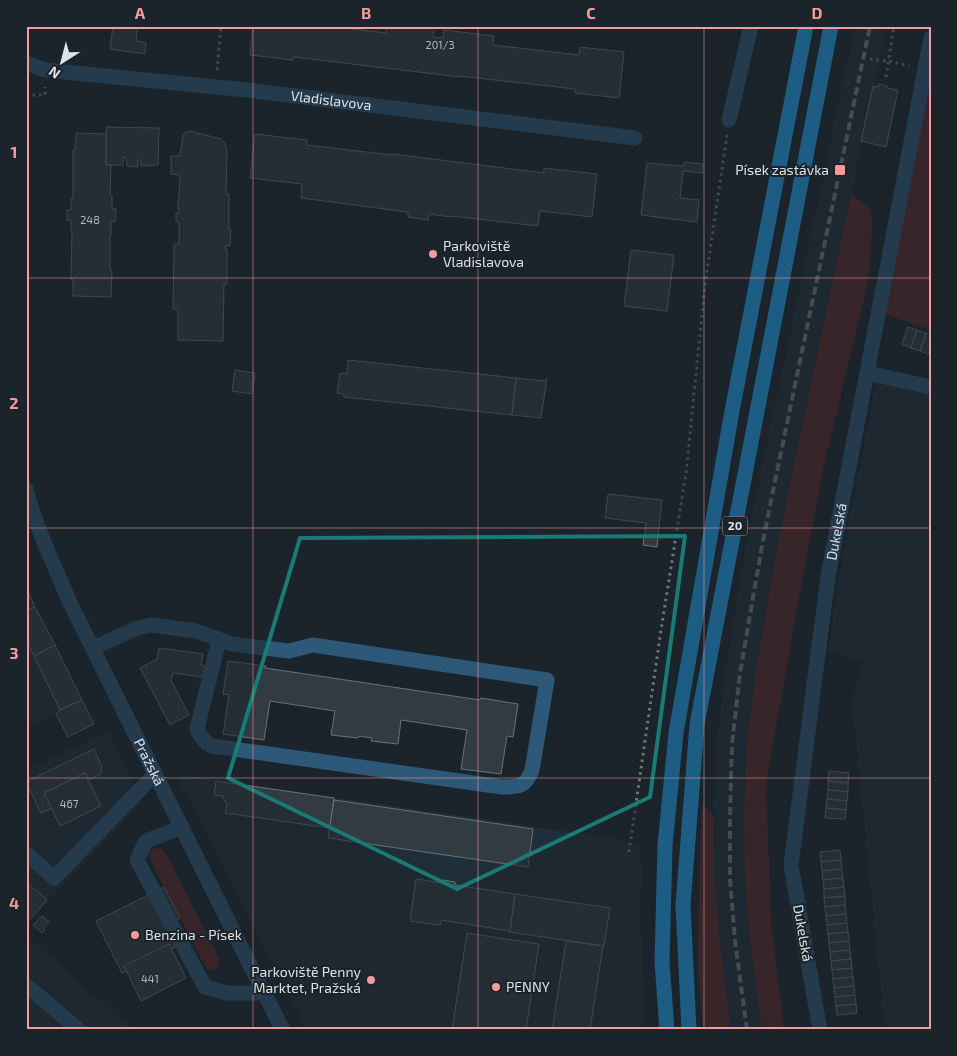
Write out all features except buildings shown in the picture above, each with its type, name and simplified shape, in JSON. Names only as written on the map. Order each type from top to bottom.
[{"type":"highway","name":"20","points":[[667,1030],[662,962],[665,845],[676,733],[732,411],[806,26]]},
{"type":"highway","name":"20","points":[[689,1030],[683,905],[697,724],[831,26]]},
{"type":"street","points":[[729,120],[751,26]]},
{"type":"street","name":"Dukelská","points":[[820,1030],[791,865],[828,576],[931,38]]},
{"type":"street","name":"Vladislavova","points":[[26,63],[45,70],[247,90],[635,138]]},
{"type":"street","points":[[867,373],[931,387]]},
{"type":"street","name":"Pražská","points":[[26,489],[45,543],[70,603],[283,1030]]},
{"type":"street","points":[[93,648],[137,628],[152,625],[196,631],[232,644],[289,651],[313,644],[546,680],[529,779],[523,784],[514,787],[502,787],[207,744],[201,739],[197,729],[219,640]]},
{"type":"street","points":[[26,853],[54,878],[156,774]]},
{"type":"street","points":[[182,827],[146,841],[137,860],[205,987],[227,993],[264,993]]},
{"type":"street","points":[[26,985],[79,1030]]},
{"type":"path","points":[[217,73],[222,26]]},
{"type":"path","points":[[886,77],[894,26]]},
{"type":"path","points":[[870,59],[888,61]]},
{"type":"path","points":[[26,95],[45,95]]},
{"type":"path","points":[[629,852],[686,473],[705,285],[729,120]]},
{"type":"highlighted area","points":[[685,536],[650,797],[457,889],[228,778],[300,538]]},
{"type":"shaded area","points":[[855,26],[886,26],[791,479],[755,675],[744,817],[745,878],[750,940],[762,1030],[731,1030],[720,943],[715,880],[714,816],[717,743],[725,670],[761,473]]},
{"type":"shaded area","points":[[931,78],[931,330],[885,314]]},
{"type":"shaded area","points":[[851,194],[869,207],[873,222],[867,286],[824,465],[766,784],[771,921],[784,1030],[762,1030],[750,940],[745,878],[744,817],[747,745],[755,675],[777,549]]},
{"type":"shaded area","points":[[879,373],[931,383],[931,1030],[885,1030],[852,700],[863,663],[828,652],[846,536]]},
{"type":"shaded area","points":[[26,588],[82,700],[26,728]]},
{"type":"shaded area","points":[[107,731],[142,802],[26,924],[26,771]]},
{"type":"shaded area","points":[[175,774],[638,842],[642,864],[643,1030],[307,1030]]},
{"type":"shaded area","points":[[702,805],[714,816],[715,880],[720,943],[731,1030],[703,1030],[698,971]]},
{"type":"shaded area","points":[[155,848],[162,849],[165,852],[220,960],[218,968],[212,971],[206,968],[150,859],[150,853]]},
{"type":"shaded area","points":[[26,935],[133,1030],[26,1030]]},
{"type":"railway","points":[[747,1030],[735,941],[730,879],[732,744],[740,673],[776,476],[870,26]]},
{"type":"place","name":"Písek zastávka","points":[[840,170]]},
{"type":"place","name":"Parkoviště Vladislavova","points":[[433,254]]},
{"type":"place","name":"Benzina - Písek","points":[[135,935]]},
{"type":"place","name":"Parkoviště Penny Marktet, Pražská","points":[[371,980]]},
{"type":"place","name":"PENNY","points":[[496,987]]}]
